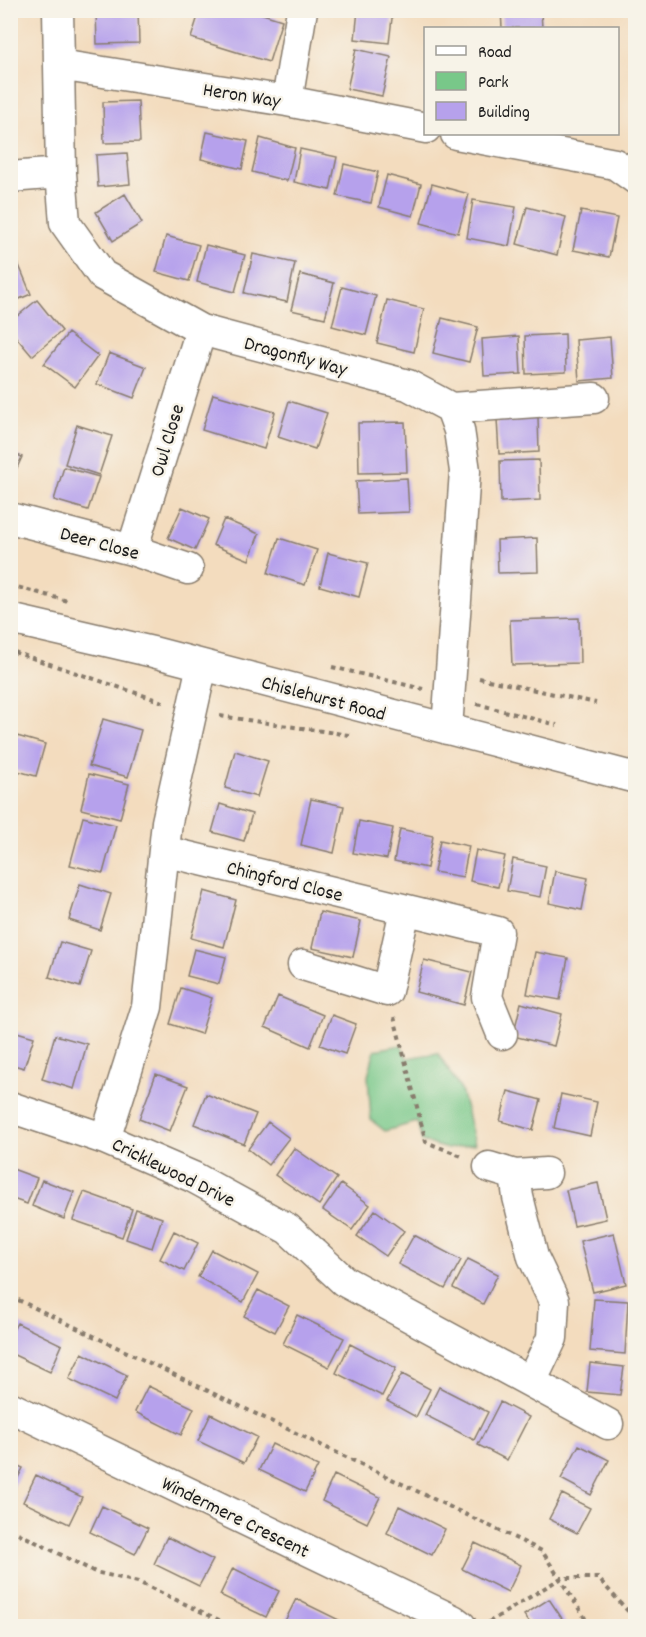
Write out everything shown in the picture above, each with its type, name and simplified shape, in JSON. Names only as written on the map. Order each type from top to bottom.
[{"type":"street","name":"Dragonfly Way","points":[[58,10],[64,223],[102,275],[201,330],[408,385],[451,408]]},
{"type":"street","points":[[287,101],[302,10]]},
{"type":"street","name":"Heron Way","points":[[59,64],[287,101],[424,128]]},
{"type":"street","points":[[461,135],[615,164],[636,179]]},
{"type":"street","points":[[10,177],[61,173]]},
{"type":"street","name":"Owl Close","points":[[132,550],[201,330]]},
{"type":"street","points":[[447,729],[465,471],[459,430],[451,408],[594,398]]},
{"type":"street","name":"Deer Close","points":[[10,518],[132,550],[188,569]]},
{"type":"street","name":"Chislehurst Road","points":[[10,619],[202,665],[636,778]]},
{"type":"street","name":"Cricklewood Drive","points":[[202,665],[167,822],[147,1006],[105,1139],[193,1177],[288,1229],[344,1281],[608,1424]]},
{"type":"street","name":"Chingford Close","points":[[164,851],[498,932],[487,997],[502,1034]]},
{"type":"street","points":[[303,965],[387,990],[405,910]]},
{"type":"street","points":[[10,1107],[105,1139]]},
{"type":"street","points":[[502,1171],[546,1173]]},
{"type":"street","points":[[502,1171],[518,1197],[533,1257],[554,1301],[552,1338],[531,1382]]},
{"type":"street","name":"Windermere Crescent","points":[[10,1407],[453,1620],[461,1626]]},
{"type":"path","points":[[452,673],[596,703]]},
{"type":"path","points":[[387,990],[426,1143],[502,1171]]},
{"type":"path","points":[[10,1296],[542,1551],[590,1626]]},
{"type":"path","points":[[10,1529],[95,1572],[138,1582],[232,1626]]},
{"type":"path","points":[[484,1626],[561,1578],[598,1578],[636,1620]]},
{"type":"green space","points":[[401,1045],[407,1058],[438,1053],[461,1090],[475,1144],[447,1149],[422,1141],[417,1122],[385,1131],[371,1120],[368,1076],[375,1050]]},
{"type":"building","points":[[96,10],[138,10],[139,43],[97,44]]},
{"type":"building","points":[[200,10],[250,10],[282,20],[269,62],[191,38]]},
{"type":"building","points":[[358,10],[393,10],[389,43],[355,39]]},
{"type":"building","points":[[501,10],[541,10],[542,27],[502,27]]},
{"type":"building","points":[[356,49],[391,57],[382,96],[347,89]]},
{"type":"building","points":[[138,101],[140,142],[104,143],[103,102]]},
{"type":"building","points":[[10,122],[12,122],[16,161],[10,162]]},
{"type":"building","points":[[207,132],[248,141],[242,169],[201,159]]},
{"type":"building","points":[[260,138],[295,148],[287,181],[252,172]]},
{"type":"building","points":[[300,149],[337,157],[330,190],[294,182]]},
{"type":"building","points":[[127,153],[130,184],[98,187],[96,155]]},
{"type":"building","points":[[344,164],[378,172],[371,203],[337,196]]},
{"type":"building","points":[[387,175],[421,184],[413,216],[379,207]]},
{"type":"building","points":[[432,184],[469,194],[458,233],[421,223]]},
{"type":"building","points":[[125,194],[142,223],[113,241],[96,212]]},
{"type":"building","points":[[473,200],[516,207],[509,246],[467,238]]},
{"type":"building","points":[[527,207],[566,217],[557,255],[517,244]]},
{"type":"building","points":[[10,211],[12,211],[16,252],[10,253]]},
{"type":"building","points":[[581,211],[617,218],[609,257],[573,250]]},
{"type":"building","points":[[166,236],[199,245],[189,281],[156,272]]},
{"type":"building","points":[[206,245],[245,255],[235,292],[197,282]]},
{"type":"building","points":[[253,254],[295,263],[287,302],[244,293]]},
{"type":"building","points":[[16,258],[31,294],[10,303],[10,260]]},
{"type":"building","points":[[300,274],[334,283],[325,318],[291,310]]},
{"type":"building","points":[[342,287],[376,296],[366,335],[332,326]]},
{"type":"building","points":[[37,300],[62,331],[32,356],[10,330],[10,322]]},
{"type":"building","points":[[387,300],[424,309],[414,352],[377,343]]},
{"type":"building","points":[[442,318],[478,327],[469,362],[433,353]]},
{"type":"building","points":[[68,333],[98,356],[75,387],[44,364]]},
{"type":"building","points":[[565,334],[566,372],[526,374],[525,336]]},
{"type":"building","points":[[519,336],[521,374],[484,376],[482,339]]},
{"type":"building","points":[[610,337],[613,378],[579,381],[576,340]]},
{"type":"building","points":[[109,353],[146,367],[134,398],[97,384]]},
{"type":"building","points":[[213,394],[275,412],[264,449],[202,430]]},
{"type":"building","points":[[289,401],[327,413],[315,449],[278,437]]},
{"type":"building","points":[[538,417],[539,452],[499,454],[497,419]]},
{"type":"building","points":[[405,422],[407,472],[359,473],[358,423]]},
{"type":"building","points":[[77,425],[112,436],[99,475],[65,464]]},
{"type":"building","points":[[10,452],[22,457],[10,483]]},
{"type":"building","points":[[539,460],[540,500],[501,502],[500,461]]},
{"type":"building","points":[[64,467],[99,477],[88,510],[54,500]]},
{"type":"building","points":[[407,478],[409,512],[358,514],[356,481]]},
{"type":"building","points":[[182,507],[209,519],[195,550],[168,538]]},
{"type":"building","points":[[224,519],[259,534],[249,560],[213,545]]},
{"type":"building","points":[[279,538],[317,550],[305,585],[268,573]]},
{"type":"building","points":[[537,538],[538,572],[498,573],[497,540]]},
{"type":"building","points":[[328,553],[368,563],[359,597],[320,586]]},
{"type":"building","points":[[579,618],[580,663],[512,665],[510,620]]},
{"type":"building","points":[[103,719],[141,730],[128,777],[89,766]]},
{"type":"building","points":[[10,734],[45,744],[36,776],[10,769]]},
{"type":"building","points":[[235,751],[268,761],[257,797],[225,788]]},
{"type":"building","points":[[89,774],[129,784],[120,819],[81,809]]},
{"type":"building","points":[[311,799],[344,806],[334,853],[301,845]]},
{"type":"building","points":[[220,804],[252,814],[244,841],[212,832]]},
{"type":"building","points":[[83,817],[116,825],[103,873],[70,865]]},
{"type":"building","points":[[359,821],[393,828],[387,859],[353,853]]},
{"type":"building","points":[[400,829],[433,836],[427,868],[394,861]]},
{"type":"building","points":[[440,840],[469,846],[463,877],[434,872]]},
{"type":"building","points":[[476,850],[505,856],[498,887],[470,881]]},
{"type":"building","points":[[513,859],[546,866],[540,897],[507,891]]},
{"type":"building","points":[[555,871],[588,878],[582,910],[549,903]]},
{"type":"building","points":[[80,884],[111,894],[100,930],[69,920]]},
{"type":"building","points":[[204,891],[236,900],[224,947],[191,938]]},
{"type":"building","points":[[320,912],[361,921],[353,957],[312,948]]},
{"type":"building","points":[[60,942],[91,951],[80,987],[49,977]]},
{"type":"building","points":[[194,949],[226,957],[219,984],[187,976]]},
{"type":"building","points":[[535,952],[568,958],[560,1000],[527,994]]},
{"type":"building","points":[[424,960],[472,972],[464,1005],[416,992]]},
{"type":"building","points":[[181,988],[212,998],[201,1034],[170,1024]]},
{"type":"building","points":[[278,996],[323,1015],[310,1047],[265,1027]]},
{"type":"building","points":[[521,1003],[562,1014],[554,1046],[513,1036]]},
{"type":"building","points":[[332,1015],[356,1024],[345,1054],[320,1045]]},
{"type":"building","points":[[10,1030],[34,1037],[24,1068],[10,1064]]},
{"type":"building","points":[[55,1035],[87,1044],[74,1089],[42,1079]]},
{"type":"building","points":[[156,1074],[188,1086],[170,1131],[139,1119]]},
{"type":"building","points":[[508,1091],[541,1100],[533,1130],[500,1121]]},
{"type":"building","points":[[206,1094],[256,1114],[244,1144],[194,1124]]},
{"type":"building","points":[[561,1094],[597,1102],[590,1136],[554,1128]]},
{"type":"building","points":[[268,1122],[289,1138],[268,1165],[248,1149]]},
{"type":"building","points":[[294,1148],[337,1178],[319,1205],[275,1175]]},
{"type":"building","points":[[10,1168],[37,1178],[27,1204],[10,1198]]},
{"type":"building","points":[[42,1180],[74,1192],[64,1219],[32,1206]]},
{"type":"building","points":[[598,1183],[606,1219],[574,1226],[566,1190]]},
{"type":"building","points":[[341,1184],[370,1205],[352,1230],[323,1210]]},
{"type":"building","points":[[84,1192],[132,1209],[122,1237],[73,1220]]},
{"type":"building","points":[[136,1209],[162,1218],[152,1248],[126,1239]]},
{"type":"building","points":[[375,1210],[404,1231],[386,1256],[357,1236]]},
{"type":"building","points":[[174,1231],[198,1243],[184,1271],[160,1259]]},
{"type":"building","points":[[614,1233],[626,1284],[593,1292],[580,1241]]},
{"type":"building","points":[[414,1235],[461,1260],[445,1289],[398,1264]]},
{"type":"building","points":[[212,1250],[258,1274],[243,1302],[198,1277]]},
{"type":"building","points":[[468,1259],[498,1274],[483,1304],[453,1288]]},
{"type":"building","points":[[258,1290],[289,1306],[275,1332],[244,1316]]},
{"type":"building","points":[[594,1299],[628,1301],[625,1354],[590,1351]]},
{"type":"building","points":[[297,1315],[344,1338],[329,1367],[283,1344]]},
{"type":"building","points":[[17,1323],[62,1345],[50,1372],[10,1353],[10,1336]]},
{"type":"building","points":[[350,1344],[396,1368],[382,1396],[336,1373]]},
{"type":"building","points":[[82,1353],[127,1375],[115,1401],[69,1379]]},
{"type":"building","points":[[590,1363],[624,1367],[620,1395],[587,1392]]},
{"type":"building","points":[[402,1374],[430,1389],[416,1417],[387,1401]]},
{"type":"building","points":[[148,1386],[194,1408],[181,1435],[135,1412]]},
{"type":"building","points":[[439,1387],[488,1412],[474,1440],[425,1415]]},
{"type":"building","points":[[500,1402],[529,1417],[507,1460],[478,1445]]},
{"type":"building","points":[[211,1414],[257,1437],[244,1463],[198,1441]]},
{"type":"building","points":[[272,1444],[318,1466],[305,1492],[259,1470]]},
{"type":"building","points":[[579,1445],[609,1460],[591,1495],[561,1479]]},
{"type":"building","points":[[10,1462],[23,1468],[10,1493]]},
{"type":"building","points":[[36,1475],[82,1497],[69,1524],[23,1502]]},
{"type":"building","points":[[334,1475],[380,1497],[367,1523],[322,1501]]},
{"type":"building","points":[[562,1494],[590,1508],[577,1533],[549,1519]]},
{"type":"building","points":[[102,1506],[148,1528],[135,1554],[90,1532]]},
{"type":"building","points":[[399,1506],[445,1529],[432,1555],[387,1533]]},
{"type":"building","points":[[167,1537],[213,1560],[199,1586],[154,1564]]},
{"type":"building","points":[[475,1543],[521,1565],[508,1592],[462,1569]]},
{"type":"building","points":[[233,1568],[279,1591],[266,1617],[220,1595]]},
{"type":"building","points":[[296,1599],[341,1621],[338,1626],[283,1625]]},
{"type":"building","points":[[549,1599],[567,1626],[532,1626],[524,1615]]}]
